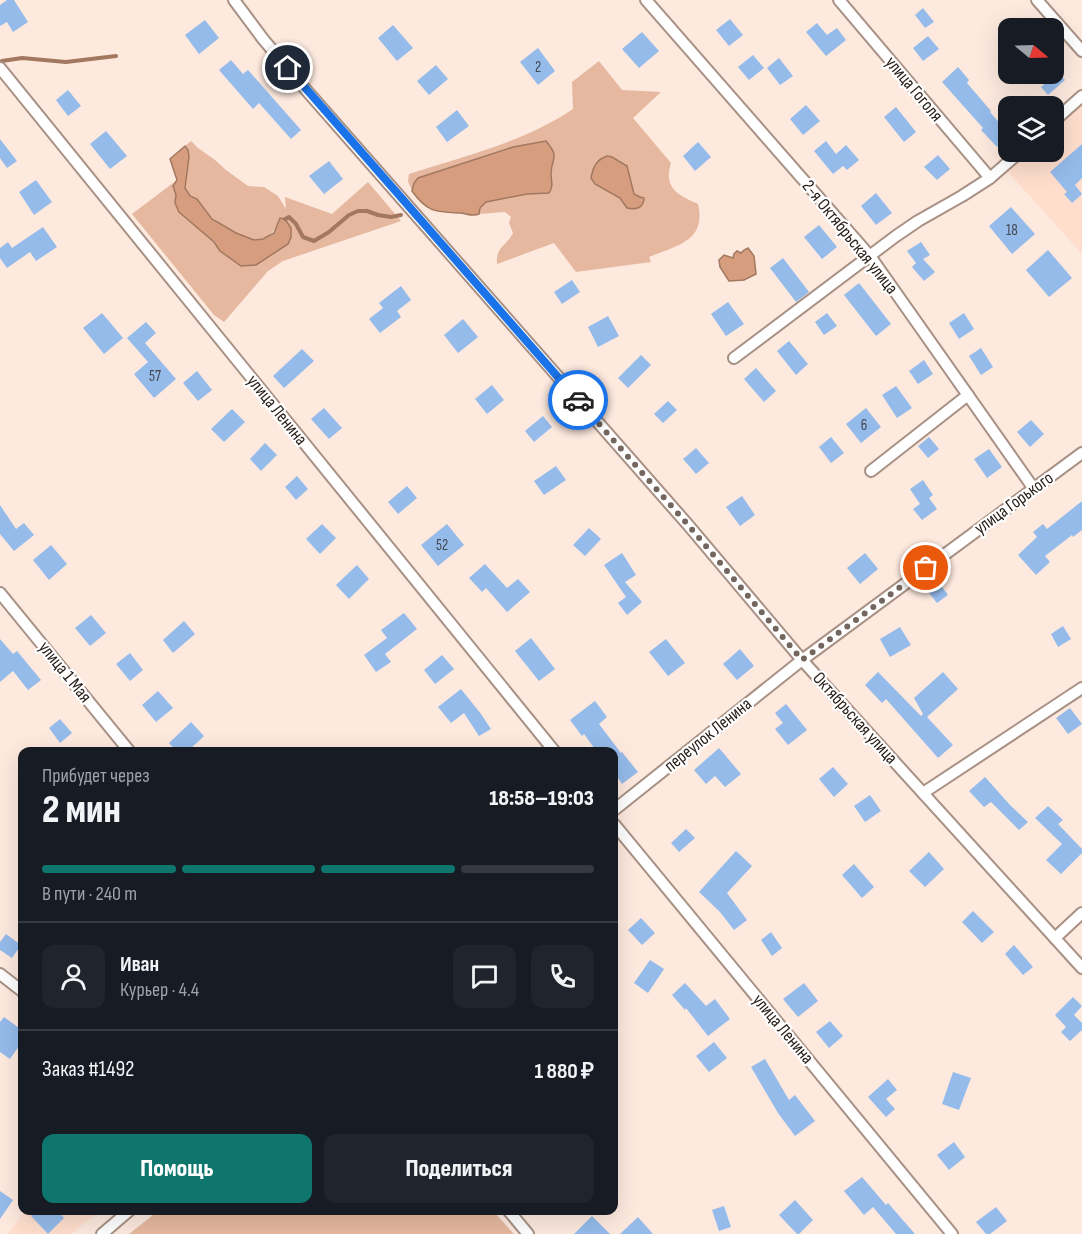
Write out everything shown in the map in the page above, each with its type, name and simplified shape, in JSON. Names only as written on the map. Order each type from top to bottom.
[{"type":"street","name":"Октябрьская улица","points":[[234,0],[300,83],[658,490],[802,660],[1082,968]]},
{"type":"street","name":"2-я Октябрьская улица","points":[[646,0],[870,256],[1034,489]]},
{"type":"street","name":"улица Гоголя","points":[[839,0],[990,178]]},
{"type":"street","points":[[1037,0],[1082,51]]},
{"type":"street","name":"улица Ленина","points":[[0,68],[551,747]]},
{"type":"street","points":[[1064,112],[1082,96]]},
{"type":"street","points":[[734,358],[918,221],[990,178],[1008,162]]},
{"type":"street","points":[[871,471],[968,395]]},
{"type":"street","name":"улица Горького","points":[[802,660],[1082,453]]},
{"type":"street","name":"улица 1 Мая","points":[[0,593],[126,747]]},
{"type":"street","name":"переулок Ленина","points":[[618,807],[802,660]]},
{"type":"street","points":[[923,793],[1082,688]]},
{"type":"street","name":"улица Ленина","points":[[618,829],[952,1234]]},
{"type":"street","points":[[1055,938],[1082,913]]},
{"type":"street","points":[[0,974],[18,988]]},
{"type":"street","points":[[102,1234],[124,1215]]},
{"type":"street","points":[[512,1215],[528,1234]]},
{"type":"shaded area","points":[[599,61],[622,90],[661,92],[633,118],[671,163],[669,179],[674,190],[698,204],[700,216],[698,226],[687,240],[649,257],[651,262],[576,272],[554,243],[497,264],[500,250],[513,233],[509,223],[511,217],[505,212],[479,214],[480,208],[486,202],[527,194],[541,194],[553,166],[513,147],[418,178],[412,191],[408,181],[409,174],[494,147],[554,121],[573,109],[572,82]],"holes":[[[619,160],[629,176],[634,194],[644,203],[638,207],[627,208],[620,198],[612,193]]]},
{"type":"shaded area","points":[[1082,105],[1081,253],[1008,172],[1019,162],[1064,162],[1064,121]]},
{"type":"shaded area","points":[[191,141],[248,186],[264,187],[278,196],[286,209],[285,197],[332,214],[368,182],[401,221],[283,261],[268,271],[224,322],[214,315],[132,214],[177,180],[173,186],[176,195],[175,203],[179,212],[214,242],[220,251],[256,265],[288,244],[280,218],[267,237],[253,240],[226,228],[198,205],[187,191],[185,181],[188,157],[185,146]]},
{"type":"shaded area","points":[[546,141],[554,154],[551,173],[552,186],[549,193],[527,194],[486,202],[480,208],[479,214],[474,215],[432,210],[422,203],[412,191],[418,178],[513,147]]},
{"type":"shaded area","points":[[185,146],[189,157],[185,188],[190,196],[197,199],[212,219],[254,240],[263,239],[274,233],[280,218],[285,219],[291,228],[288,244],[256,265],[241,266],[220,251],[214,242],[179,212],[175,203],[176,195],[173,186],[177,180],[170,159]]},
{"type":"shaded area","points":[[607,156],[627,166],[634,194],[644,198],[639,208],[627,208],[620,198],[595,184],[591,178],[596,164]]},
{"type":"shaded area","points":[[748,248],[754,256],[756,274],[744,280],[729,281],[720,267],[719,260],[724,255],[733,258],[737,251],[741,253]]},
{"type":"shaded area","points":[[22,1215],[95,1215],[71,1234],[8,1234]]},
{"type":"shaded area","points":[[153,1215],[497,1215],[514,1234],[129,1234]]},
{"type":"building","points":[[7,0],[14,0],[28,22],[13,32],[7,22],[0,26],[0,5]]},
{"type":"building","points":[[923,8],[934,22],[925,28],[915,15]]},
{"type":"building","points":[[730,19],[743,35],[729,46],[716,30]]},
{"type":"building","points":[[205,20],[219,38],[199,54],[185,35]]},
{"type":"building","points":[[817,23],[827,35],[837,28],[846,40],[826,56],[806,32]]},
{"type":"building","points":[[393,25],[413,48],[397,61],[378,38]]},
{"type":"building","points":[[642,32],[659,51],[639,68],[622,49]]},
{"type":"building","points":[[928,36],[939,49],[923,61],[913,48]]},
{"type":"building","points":[[538,48],[555,71],[538,85],[520,62]]},
{"type":"building","points":[[753,55],[764,68],[749,80],[738,67]]},
{"type":"building","points":[[779,58],[793,76],[780,85],[767,68]]},
{"type":"building","points":[[231,60],[243,74],[248,70],[301,130],[291,139],[259,103],[253,109],[219,70]]},
{"type":"building","points":[[436,65],[448,79],[429,95],[417,81]]},
{"type":"building","points":[[958,67],[969,80],[967,83],[998,121],[997,147],[981,130],[983,128],[942,82]]},
{"type":"building","points":[[1044,84],[1060,84],[1048,95],[1041,87]]},
{"type":"building","points":[[68,90],[81,106],[68,116],[56,100]]},
{"type":"building","points":[[806,105],[820,121],[803,135],[790,119]]},
{"type":"building","points":[[896,107],[916,132],[904,142],[884,117]]},
{"type":"building","points":[[457,110],[469,126],[447,142],[436,127]]},
{"type":"building","points":[[106,131],[127,156],[110,169],[90,144]]},
{"type":"building","points":[[0,139],[17,161],[7,168],[0,158]]},
{"type":"building","points":[[826,141],[836,154],[846,145],[859,160],[847,170],[843,166],[833,174],[814,151]]},
{"type":"building","points":[[698,142],[711,157],[695,171],[683,156]]},
{"type":"building","points":[[1082,144],[1082,178],[1075,185],[1082,194],[1072,203],[1064,194],[1067,192],[1050,172]]},
{"type":"building","points":[[938,155],[950,169],[937,180],[924,167]]},
{"type":"building","points":[[329,161],[343,179],[324,194],[309,176]]},
{"type":"building","points":[[36,180],[52,202],[34,215],[19,192]]},
{"type":"building","points":[[876,193],[892,213],[876,225],[861,206]]},
{"type":"building","points":[[1011,207],[1035,234],[1012,254],[989,226]]},
{"type":"building","points":[[819,225],[837,247],[822,259],[804,237]]},
{"type":"building","points":[[43,227],[57,247],[36,261],[30,252],[7,268],[0,258],[0,248],[8,242],[12,248]]},
{"type":"building","points":[[921,242],[930,255],[923,259],[935,272],[924,281],[912,267],[916,263],[907,251]]},
{"type":"building","points":[[1048,250],[1072,278],[1049,297],[1026,270]]},
{"type":"building","points":[[783,258],[809,292],[796,302],[770,268]]},
{"type":"building","points":[[572,280],[580,292],[562,304],[554,292]]},
{"type":"building","points":[[859,283],[891,324],[876,336],[844,295]]},
{"type":"building","points":[[401,286],[411,300],[397,311],[401,317],[380,333],[369,319],[383,308],[379,303]]},
{"type":"building","points":[[728,302],[744,324],[726,336],[711,314]]},
{"type":"building","points":[[102,313],[123,338],[104,354],[83,328]]},
{"type":"building","points":[[827,313],[837,326],[824,335],[815,322]]},
{"type":"building","points":[[964,313],[974,329],[959,339],[949,323]]},
{"type":"building","points":[[608,316],[619,336],[598,347],[588,327]]},
{"type":"building","points":[[463,319],[478,337],[458,353],[444,335]]},
{"type":"building","points":[[146,322],[156,333],[145,343],[176,379],[154,398],[134,374],[148,362],[127,338]]},
{"type":"building","points":[[789,341],[808,364],[796,375],[777,351]]},
{"type":"building","points":[[981,348],[993,367],[981,375],[969,356]]},
{"type":"building","points":[[302,349],[314,361],[284,388],[273,376]]},
{"type":"building","points":[[641,355],[651,365],[628,388],[618,378]]},
{"type":"building","points":[[924,360],[933,374],[918,384],[909,371]]},
{"type":"building","points":[[756,368],[776,391],[764,402],[744,379]]},
{"type":"building","points":[[197,371],[212,390],[198,401],[183,383]]},
{"type":"building","points":[[492,385],[504,400],[487,414],[475,399]]},
{"type":"building","points":[[896,386],[912,408],[897,418],[882,395]]},
{"type":"building","points":[[668,401],[677,410],[663,423],[654,414]]},
{"type":"building","points":[[324,408],[342,428],[329,439],[311,419]]},
{"type":"building","points":[[866,408],[881,427],[861,443],[846,424]]},
{"type":"building","points":[[232,409],[245,422],[224,442],[211,429]]},
{"type":"building","points":[[543,416],[552,427],[534,442],[525,431]]},
{"type":"building","points":[[1031,420],[1044,434],[1030,447],[1017,432]]},
{"type":"building","points":[[831,437],[844,453],[831,463],[819,447]]},
{"type":"building","points":[[929,437],[939,449],[928,458],[918,446]]},
{"type":"building","points":[[265,443],[277,455],[261,471],[250,459]]},
{"type":"building","points":[[696,448],[709,463],[696,474],[683,459]]},
{"type":"building","points":[[989,449],[1002,467],[987,478],[974,459]]},
{"type":"building","points":[[556,466],[566,480],[544,495],[534,481]]},
{"type":"building","points":[[297,476],[308,489],[296,500],[285,487]]},
{"type":"building","points":[[923,480],[933,495],[929,498],[937,509],[922,520],[913,509],[920,504],[910,489]]},
{"type":"building","points":[[407,486],[417,498],[398,514],[388,502]]},
{"type":"building","points":[[742,496],[755,515],[740,526],[726,507]]},
{"type":"building","points":[[1082,501],[1082,530],[1045,556],[1050,562],[1036,575],[1018,555],[1037,537],[1033,532],[1043,524],[1047,529]]},
{"type":"building","points":[[0,505],[16,529],[24,523],[34,535],[14,551],[0,534]]},
{"type":"building","points":[[322,524],[336,538],[320,554],[306,539]]},
{"type":"building","points":[[447,524],[464,545],[438,566],[421,545]]},
{"type":"building","points":[[589,528],[601,539],[585,556],[573,545]]},
{"type":"building","points":[[51,545],[67,564],[49,580],[33,560]]},
{"type":"building","points":[[622,553],[636,575],[625,582],[642,602],[627,615],[618,603],[626,597],[604,565]]},
{"type":"building","points":[[865,553],[878,569],[860,584],[847,568]]},
{"type":"building","points":[[485,564],[507,588],[518,579],[530,592],[507,612],[486,588],[482,592],[469,578]]},
{"type":"building","points":[[357,565],[369,579],[349,599],[336,585]]},
{"type":"building","points":[[937,580],[948,595],[937,603],[925,588]]},
{"type":"building","points":[[404,613],[417,629],[385,654],[391,662],[376,672],[364,655],[387,638],[381,630]]},
{"type":"building","points":[[91,615],[106,633],[90,646],[75,628]]},
{"type":"building","points":[[184,621],[195,634],[173,653],[163,640]]},
{"type":"building","points":[[1063,626],[1071,639],[1058,647],[1051,634]]},
{"type":"building","points":[[900,627],[911,645],[890,657],[880,639]]},
{"type":"building","points":[[531,638],[555,669],[539,681],[515,651]]},
{"type":"building","points":[[0,639],[13,654],[17,651],[41,680],[28,690],[13,671],[0,682]]},
{"type":"building","points":[[666,639],[685,663],[668,676],[649,652]]},
{"type":"building","points":[[740,649],[754,666],[737,680],[723,664]]},
{"type":"building","points":[[130,653],[143,670],[130,681],[116,664]]},
{"type":"building","points":[[442,655],[454,669],[435,684],[424,670]]},
{"type":"building","points":[[878,672],[921,716],[923,714],[914,698],[943,672],[958,689],[927,717],[953,745],[938,758],[886,699],[882,703],[865,685]]},
{"type":"building","points":[[461,689],[491,729],[479,736],[464,713],[451,723],[438,707]]},
{"type":"building","points":[[158,691],[173,708],[156,722],[142,705]]},
{"type":"building","points":[[595,701],[607,717],[599,724],[616,747],[593,747],[570,720]]},
{"type":"building","points":[[786,704],[807,730],[788,745],[775,729],[783,723],[775,713]]},
{"type":"building","points":[[1070,708],[1082,724],[1068,734],[1056,718]]},
{"type":"building","points":[[60,719],[72,733],[60,743],[49,728]]},
{"type":"building","points":[[191,722],[204,736],[192,747],[173,747],[169,743]]},
{"type":"building","points":[[719,748],[741,774],[725,787],[715,776],[706,784],[694,770]]},
{"type":"building","points":[[618,749],[638,772],[622,784],[618,778]]},
{"type":"building","points":[[833,767],[848,784],[834,797],[819,779]]},
{"type":"building","points":[[985,777],[1028,822],[1019,830],[991,802],[984,807],[969,791]]},
{"type":"building","points":[[870,795],[881,811],[865,822],[854,806]]},
{"type":"building","points":[[1048,806],[1063,820],[1058,824],[1082,849],[1082,853],[1061,874],[1046,860],[1062,844],[1035,818]]},
{"type":"building","points":[[686,829],[695,838],[679,852],[671,843]]},
{"type":"building","points":[[736,851],[752,866],[727,893],[747,920],[734,930],[720,912],[699,892]]},
{"type":"building","points":[[929,852],[944,869],[925,887],[909,871]]},
{"type":"building","points":[[854,864],[874,887],[862,898],[842,875]]},
{"type":"building","points":[[973,911],[994,932],[982,943],[962,922]]},
{"type":"building","points":[[641,918],[655,933],[642,945],[628,930]]},
{"type":"building","points":[[771,932],[782,948],[772,956],[761,940]]},
{"type":"building","points":[[6,934],[18,943],[18,949],[12,958],[0,950],[0,942]]},
{"type":"building","points":[[1014,945],[1033,967],[1023,975],[1005,954]]},
{"type":"building","points":[[650,960],[664,969],[648,993],[634,983]]},
{"type":"building","points":[[685,983],[706,1006],[715,999],[730,1019],[708,1036],[686,1008],[685,1010],[672,995]]},
{"type":"building","points":[[804,983],[818,1001],[798,1017],[783,999]]},
{"type":"building","points":[[1073,997],[1082,1006],[1074,1015],[1082,1023],[1082,1030],[1070,1041],[1061,1032],[1066,1027],[1055,1015]]},
{"type":"building","points":[[4,1017],[18,1027],[18,1048],[10,1059],[0,1052],[0,1022]]},
{"type":"building","points":[[830,1021],[843,1036],[829,1048],[816,1032]]},
{"type":"building","points":[[714,1042],[727,1058],[709,1072],[696,1056]]},
{"type":"building","points":[[765,1059],[789,1100],[795,1095],[815,1121],[795,1136],[778,1113],[751,1067]]},
{"type":"building","points":[[953,1072],[971,1078],[959,1110],[942,1104]]},
{"type":"building","points":[[888,1079],[897,1090],[886,1099],[895,1109],[886,1117],[868,1097]]},
{"type":"building","points":[[954,1142],[965,1157],[949,1170],[937,1155]]},
{"type":"building","points":[[862,1177],[915,1234],[896,1234],[873,1207],[864,1215],[844,1191]]},
{"type":"building","points":[[0,1191],[13,1200],[0,1219]]},
{"type":"building","points":[[795,1200],[813,1220],[799,1234],[779,1215]]},
{"type":"building","points":[[724,1206],[731,1227],[719,1231],[712,1210]]},
{"type":"building","points":[[996,1207],[1007,1221],[990,1234],[986,1234],[976,1222]]},
{"type":"building","points":[[61,1215],[64,1218],[48,1234],[31,1216]]},
{"type":"building","points":[[592,1216],[610,1234],[574,1234]]},
{"type":"building","points":[[638,1217],[653,1234],[620,1234]]},
{"type":"waterway","points":[[2,61],[22,58],[66,62],[116,56]]},
{"type":"waterway","points":[[285,219],[289,217],[303,237],[314,241],[358,211],[391,217],[401,215]]},
{"type":"way so far","points":[[578,400],[689,526],[802,660],[926,568]]},
{"type":"route","points":[[288,68],[578,400]]}]
